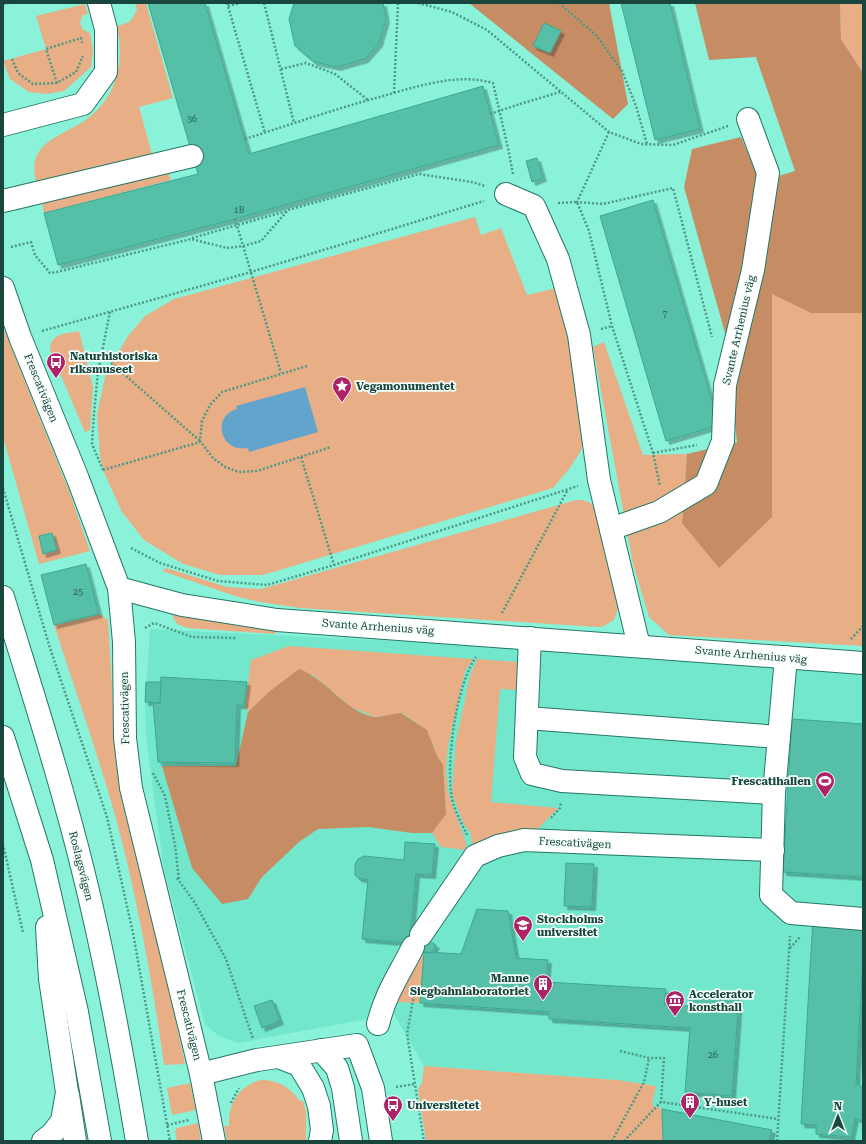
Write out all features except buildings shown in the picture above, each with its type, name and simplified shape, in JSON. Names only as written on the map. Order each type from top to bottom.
[{"type":"street","points":[[3,125],[83,104],[106,72],[106,29],[99,3]]},
{"type":"street","name":"Svante Arrhenius väg","points":[[611,529],[659,512],[706,484],[723,441],[725,386],[752,270],[768,173],[748,119]]},
{"type":"street","points":[[3,201],[192,156]]},
{"type":"street","points":[[506,194],[534,206],[558,259],[579,335],[599,480],[608,509],[611,529],[639,646]]},
{"type":"street","name":"Frescativägen","points":[[3,288],[20,338],[78,479],[120,588],[124,642],[125,738],[131,788],[201,1074],[214,1141]]},
{"type":"street","name":"Svante Arrhenius väg","points":[[120,588],[182,605],[277,620],[863,663]]},
{"type":"street","name":"Roslagsvägen","points":[[3,597],[60,786],[84,876],[115,1016],[137,1141]]},
{"type":"street","points":[[530,638],[525,758],[532,774],[562,781],[774,793]]},
{"type":"street","points":[[786,657],[774,793],[771,895],[792,913],[863,920]]},
{"type":"street","points":[[527,718],[779,737]]},
{"type":"street","points":[[3,737],[42,860],[77,1012],[100,1141]]},
{"type":"street","name":"Frescativägen","points":[[475,856],[498,846],[524,840],[773,850]]},
{"type":"street","points":[[378,1024],[383,1003],[392,984],[417,941],[475,856]]},
{"type":"street","points":[[42,860],[50,979],[75,1141]]},
{"type":"street","points":[[201,1074],[257,1060],[281,1058],[357,1045],[373,1088],[381,1141]]},
{"type":"street","points":[[321,1050],[337,1068],[344,1088],[351,1141]]},
{"type":"street","points":[[281,1058],[299,1065],[313,1088],[319,1106],[322,1130],[320,1141]]},
{"type":"street","points":[[43,1141],[52,1134],[62,1121],[67,1092]]},
{"type":"path","points":[[3,4],[9,3]]},
{"type":"path","points":[[240,3],[227,5],[265,133]]},
{"type":"path","points":[[264,3],[294,123]]},
{"type":"path","points":[[394,93],[398,3]]},
{"type":"path","points":[[418,3],[452,12],[486,30],[609,132],[641,144],[673,145],[748,119]]},
{"type":"path","points":[[559,3],[596,35],[622,71],[636,106],[647,144]]},
{"type":"path","points":[[57,83],[46,49],[81,38],[82,46]]},
{"type":"path","points":[[12,59],[18,73],[33,84],[57,83],[76,72],[84,54]]},
{"type":"path","points":[[281,69],[306,63],[335,74],[368,100]]},
{"type":"path","points":[[245,139],[368,100],[433,83],[479,79],[493,83],[513,176],[506,194]]},
{"type":"path","points":[[490,114],[561,92]]},
{"type":"path","points":[[609,132],[576,202],[589,231],[612,326],[653,453],[662,495],[659,512]]},
{"type":"path","points":[[11,247],[31,242],[35,255],[50,272],[57,272],[191,238],[419,174],[472,182],[506,194]]},
{"type":"path","points":[[534,206],[576,202],[603,204],[673,188],[713,340]]},
{"type":"path","points":[[20,338],[251,272],[506,194]]},
{"type":"path","points":[[191,238],[227,248],[243,246],[261,241],[288,210]]},
{"type":"path","points":[[235,219],[281,373]]},
{"type":"path","points":[[110,312],[96,393],[92,444],[103,470],[200,441]]},
{"type":"path","points":[[102,355],[200,441],[213,458],[225,467],[239,472],[257,471],[331,447]]},
{"type":"path","points":[[200,441],[202,421],[210,405],[222,392],[307,366]]},
{"type":"path","points":[[653,453],[723,441]]},
{"type":"path","points":[[301,457],[334,565]]},
{"type":"path","points":[[131,548],[160,563],[218,581],[267,585],[599,480]]},
{"type":"path","points":[[3,488],[49,645],[107,817],[133,933],[170,1141]]},
{"type":"path","points":[[475,856],[469,847],[468,836],[451,793],[451,740],[465,677],[491,635],[567,490]]},
{"type":"path","points":[[142,630],[154,623]]},
{"type":"path","points":[[150,768],[165,796],[175,845],[179,881]]},
{"type":"path","points":[[530,840],[560,808],[562,781]]},
{"type":"path","points":[[175,875],[195,903],[226,959],[252,1038],[257,1060]]},
{"type":"path","points":[[777,1141],[792,913]]},
{"type":"path","points":[[414,1002],[408,1034],[424,1141]]},
{"type":"path","points":[[620,1051],[649,1058],[664,1058],[661,1102],[624,1141]]},
{"type":"path","points":[[612,1141],[644,1082],[649,1058]]},
{"type":"path","points":[[392,1088],[415,1084]]},
{"type":"path","points":[[168,1125],[228,1111],[236,1091],[242,1085]]},
{"type":"path","points":[[661,1102],[778,1119]]},
{"type":"shaded area","points":[[146,3],[173,98],[139,107],[152,154],[144,160],[37,184],[34,170],[36,159],[41,150],[48,142],[87,119],[97,110],[112,89],[119,65],[120,52],[117,26],[130,22],[137,10],[135,4]]},
{"type":"shaded area","points":[[469,3],[609,3],[628,104],[613,119]]},
{"type":"shaded area","points":[[695,3],[840,3],[841,39],[863,73],[863,313],[811,313],[772,294],[772,517],[719,568],[682,523],[687,454],[737,442],[725,333],[684,187],[692,149],[741,137],[760,182],[795,171],[756,57],[709,60]]},
{"type":"shaded area","points":[[840,3],[863,3],[863,73],[841,39]]},
{"type":"shaded area","points":[[85,4],[88,14],[83,15],[80,22],[82,29],[90,33],[93,50],[91,67],[64,91],[47,94],[29,92],[10,79],[3,61],[46,49],[36,16]]},
{"type":"shaded area","points":[[167,169],[171,180],[44,213],[42,203]]},
{"type":"shaded area","points":[[475,217],[481,235],[501,228],[527,295],[557,288],[585,425],[581,451],[569,469],[553,488],[263,575],[220,575],[183,564],[144,540],[122,512],[103,470],[100,456],[97,414],[106,373],[128,336],[145,316],[174,299]]},
{"type":"shaded area","points":[[772,293],[811,313],[863,313],[863,646],[669,635],[649,617],[633,564],[593,347],[604,342],[643,455],[687,454],[682,523],[772,516]]},
{"type":"shaded area","points":[[3,327],[69,491],[90,551],[39,564],[3,437]]},
{"type":"shaded area","points":[[79,331],[93,387],[90,430],[85,432],[50,350],[51,344],[55,337]]},
{"type":"shaded area","points":[[576,500],[588,502],[598,510],[619,606],[614,620],[604,626],[598,627],[300,608],[238,597],[162,571],[166,568],[227,587],[261,589]]},
{"type":"shaded area","points":[[99,614],[108,620],[115,737],[185,1064],[164,1065],[144,940],[128,866],[94,745],[54,625]]},
{"type":"shaded area","points":[[172,615],[275,631],[276,634],[187,628],[177,624]]},
{"type":"shaded area","name":"Stockholms universitet","points":[[150,629],[863,664],[863,1141],[663,1141],[662,1109],[652,1105],[656,1086],[618,1080],[424,1066],[394,1014],[238,1043],[219,1036],[205,1024],[164,870],[146,737],[145,702]]},
{"type":"shaded area","points":[[289,646],[473,659],[465,671],[448,746],[446,768],[448,792],[466,843],[466,850],[441,847],[432,833],[446,814],[443,765],[437,756],[427,730],[402,713],[375,717],[351,707],[312,674],[270,691],[248,712],[245,706],[251,660]]},
{"type":"shaded area","points":[[477,659],[518,662],[520,690],[500,689],[491,802],[558,808],[532,835],[473,849],[470,832],[463,823],[452,793],[456,741],[470,676]]},
{"type":"shaded area","points":[[299,669],[318,680],[344,702],[363,714],[376,717],[401,713],[427,730],[437,756],[443,765],[446,814],[432,833],[412,833],[368,827],[318,829],[299,842],[262,877],[248,899],[222,904],[192,868],[162,766],[236,766],[248,712],[270,691]]},
{"type":"shaded area","points":[[420,950],[424,952],[420,1003],[396,1002]]},
{"type":"shaded area","points":[[424,1066],[618,1080],[656,1086],[652,1105],[662,1109],[663,1141],[426,1141],[418,1089],[422,1083]]},
{"type":"shaded area","points":[[260,1080],[273,1081],[283,1085],[288,1088],[300,1101],[303,1101],[306,1111],[306,1141],[227,1141],[224,1126],[229,1126],[230,1110],[236,1097],[246,1087]]},
{"type":"shaded area","points":[[190,1083],[196,1110],[172,1115],[167,1088]]},
{"type":"shaded area","points":[[198,1123],[201,1141],[177,1141],[175,1131],[177,1128]]},
{"type":"water","points":[[305,387],[318,432],[249,452],[248,448],[238,448],[225,440],[222,433],[224,419],[229,413],[237,409],[236,406]]},
{"type":"place","name":"Naturhistoriska riksmuseet","points":[[56,379]]},
{"type":"place","name":"Vegamonumentet","points":[[342,403]]},
{"type":"place","name":"Frescatihallen","points":[[825,798]]},
{"type":"place","name":"Stockholms universitet","points":[[523,942]]},
{"type":"place","name":"Manne Siegbahnlaboratoriet","points":[[543,1001]]},
{"type":"place","name":"Accelerator konsthall","points":[[675,1017]]},
{"type":"place","name":"Y-huset","points":[[690,1119]]},
{"type":"place","name":"Universitetet","points":[[393,1122]]}]
